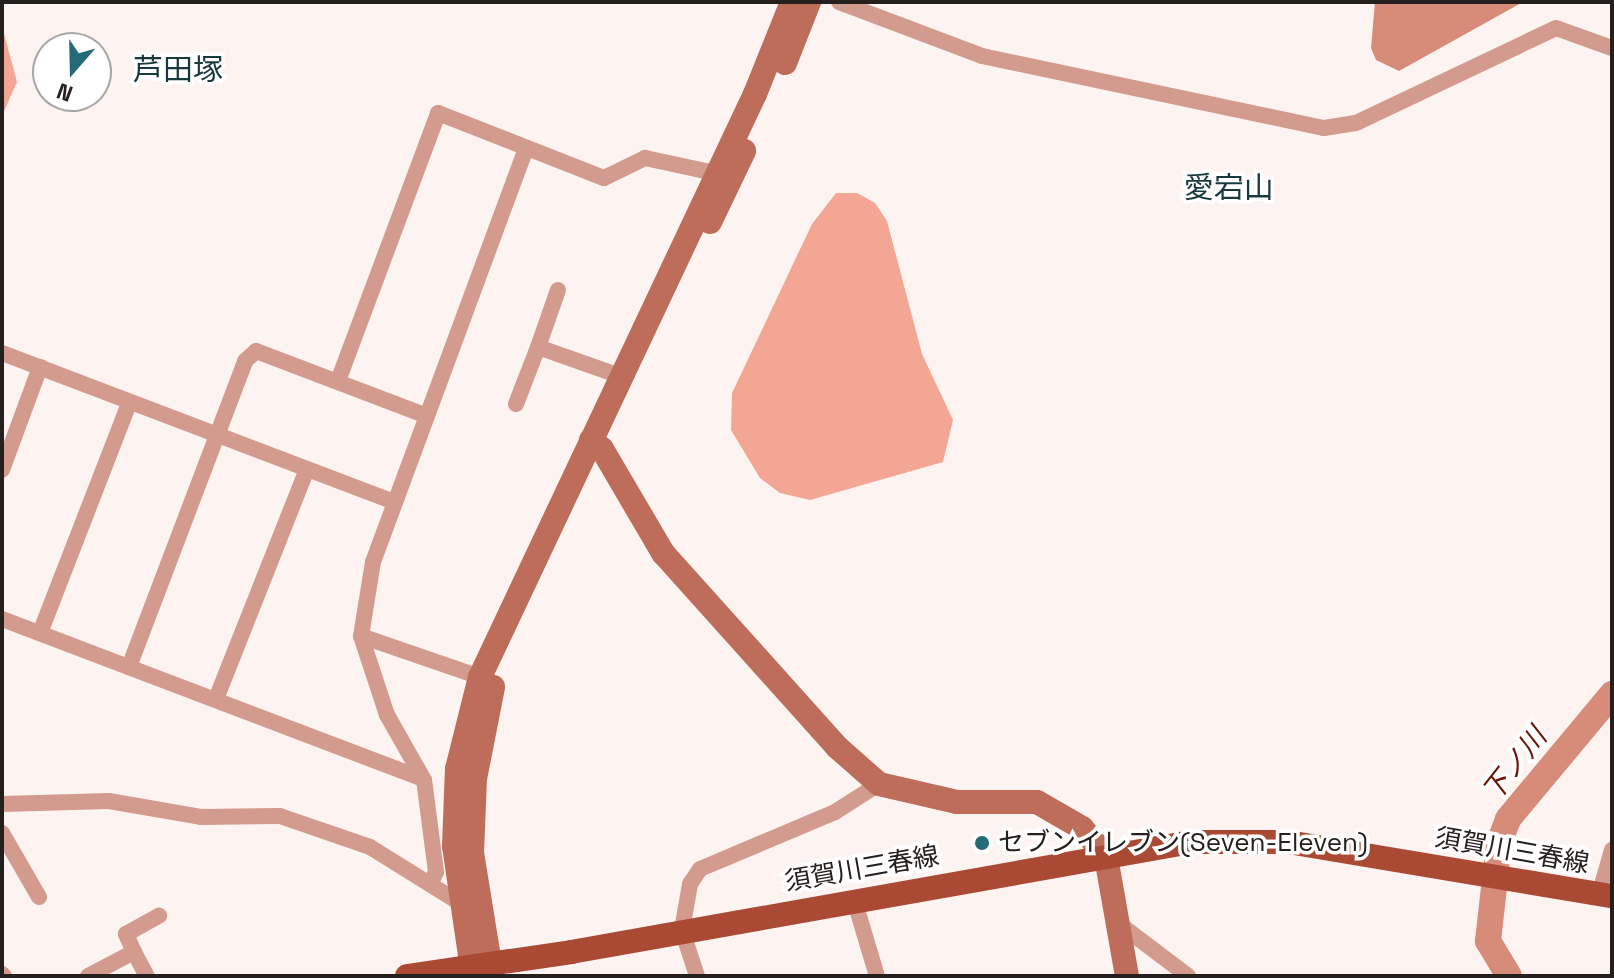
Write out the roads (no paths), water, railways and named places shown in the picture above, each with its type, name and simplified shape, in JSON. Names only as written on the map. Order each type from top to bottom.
[{"type":"main road","name":"須賀川三春線","points":[[407,976],[481,971],[682,930],[1191,842],[1288,842],[1605,896]]},
{"type":"street","points":[[481,971],[472,853],[475,779],[494,683],[596,444],[620,376],[755,94],[792,2]]},
{"type":"street","points":[[481,971],[460,903],[454,846],[457,769],[480,677],[780,76],[809,2]]},
{"type":"street","points":[[839,2],[982,56],[1324,128],[1356,123],[1556,28],[1612,48]]},
{"type":"street","points":[[338,381],[438,113],[604,178],[645,158],[715,173]]},
{"type":"street","points":[[431,882],[436,872],[424,780],[387,715],[361,636],[373,562],[526,148]]},
{"type":"street","points":[[516,404],[558,290]]},
{"type":"street","points":[[538,347],[620,376]]},
{"type":"street","points":[[129,667],[245,361],[256,351],[427,416]]},
{"type":"street","points":[[2,353],[129,404],[395,502]]},
{"type":"street","points":[[2,470],[7,439],[40,367]]},
{"type":"street","points":[[40,633],[129,404]]},
{"type":"street","points":[[596,444],[663,553],[837,747],[879,784],[957,802],[1037,802],[1082,828],[1106,857],[1127,976]]},
{"type":"street","points":[[216,699],[307,469]]},
{"type":"street","points":[[2,619],[424,780]]},
{"type":"street","points":[[361,636],[480,677]]},
{"type":"street","points":[[697,976],[682,930],[690,884],[700,869],[835,812],[879,784]]},
{"type":"street","points":[[2,804],[109,801],[201,817],[280,816],[335,831],[431,882],[460,903]]},
{"type":"street","points":[[2,833],[39,897]]},
{"type":"street","points":[[1605,896],[1612,850]]},
{"type":"street","points":[[854,899],[877,976]]},
{"type":"street","points":[[147,976],[126,934],[159,916]]},
{"type":"street","points":[[1118,923],[1188,976]]},
{"type":"street","points":[[88,976],[134,952]]},
{"type":"waterway","name":"下ノ川","points":[[1509,976],[1488,941],[1499,843],[1508,819],[1612,694]]},
{"type":"place","name":"セブンイレブン(Seven-Eleven)","points":[[982,843]]},
{"type":"district","name":"芦田塚","points":[[178,70]]},
{"type":"district","name":"愛宕山","points":[[1229,188]]}]
